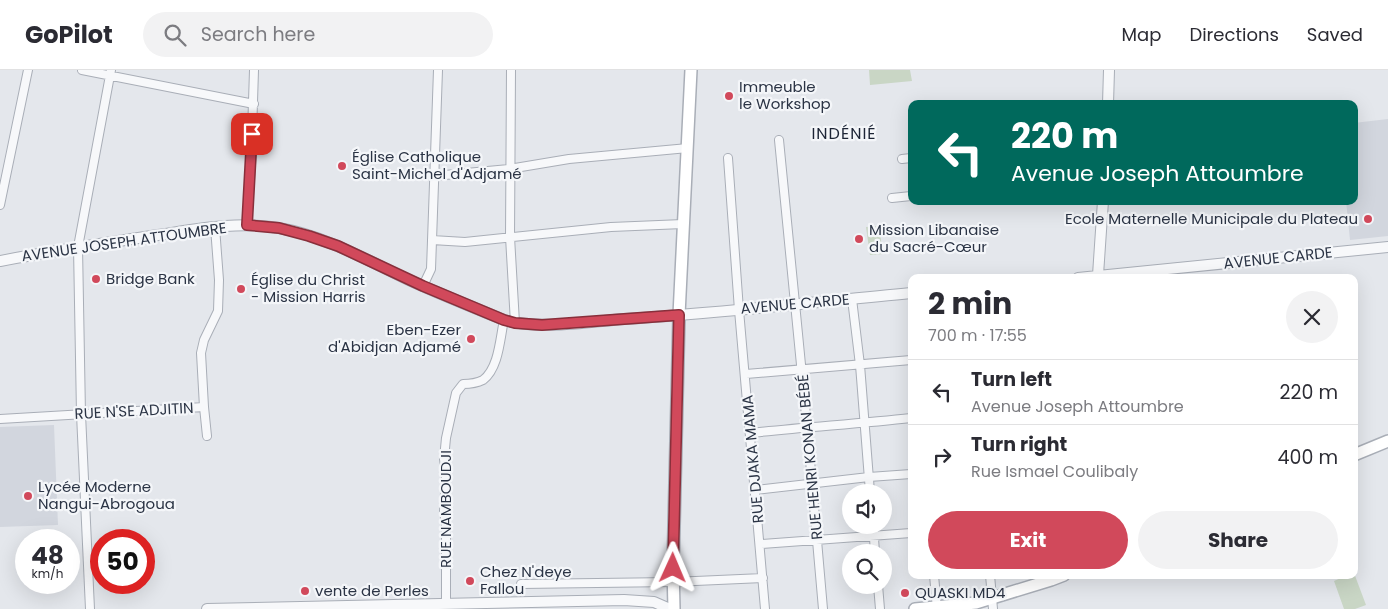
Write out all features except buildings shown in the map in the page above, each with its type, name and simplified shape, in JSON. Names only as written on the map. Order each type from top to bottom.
[{"type":"main road","points":[[674,609],[679,315],[691,70]]},
{"type":"main road","points":[[1358,453],[1388,441]]},
{"type":"main road","points":[[915,609],[976,603],[992,604],[1049,579]]},
{"type":"street","points":[[0,205],[28,70]]},
{"type":"street","points":[[82,70],[110,73],[254,104]]},
{"type":"street","points":[[247,225],[254,104],[254,70]]},
{"type":"street","points":[[423,286],[431,269],[438,70]]},
{"type":"street","points":[[511,70],[510,237],[515,323]]},
{"type":"street","points":[[1108,100],[1109,70]]},
{"type":"street","points":[[90,609],[81,414],[78,247],[110,73]]},
{"type":"street","name":"RUE HENRI KONAN BÉBÉ","points":[[779,140],[796,304],[823,609]]},
{"type":"street","points":[[434,176],[688,148]]},
{"type":"street","name":"RUE DJAKA MAMA","points":[[728,158],[739,310],[763,544],[765,609]]},
{"type":"street","points":[[902,159],[908,158]]},
{"type":"street","points":[[892,198],[908,196]]},
{"type":"street","points":[[1098,274],[1103,205]]},
{"type":"street","points":[[432,240],[465,242],[611,227],[683,224]]},
{"type":"street","name":"AVENUE JOSEPH ATTOUMBRE","points":[[0,261],[78,247],[215,227],[247,225],[279,228],[338,246],[423,286],[515,323],[542,325],[679,315]]},
{"type":"street","name":"RUE N'SE ADJITIN","points":[[0,419],[204,408],[201,353],[204,340],[218,311],[219,280],[215,227]]},
{"type":"street","name":"AVENUE CARDE","points":[[1139,274],[1388,247]]},
{"type":"street","name":"AVENUE CARDE","points":[[679,315],[908,293]]},
{"type":"street","points":[[852,299],[860,365],[869,484]]},
{"type":"street","name":"RUE NAMBOUDJI","points":[[446,603],[446,524],[444,511],[446,438],[456,393],[463,384],[482,381],[495,364],[504,320]]},
{"type":"street","points":[[746,374],[908,360]]},
{"type":"street","points":[[204,408],[207,436]]},
{"type":"street","points":[[751,433],[807,426],[908,418]]},
{"type":"street","points":[[756,490],[908,474]]},
{"type":"street","points":[[763,544],[908,532]]},
{"type":"street","points":[[873,536],[874,544]]},
{"type":"street","points":[[521,584],[673,582],[763,578]]},
{"type":"street","points":[[934,579],[937,608]]},
{"type":"street","points":[[990,579],[992,604]]},
{"type":"street","points":[[879,594],[880,609]]},
{"type":"street","points":[[207,609],[624,600],[654,602],[670,609]]},
{"type":"shaded area","points":[[1388,119],[1388,236],[1350,240],[1346,205],[1358,205],[1358,123]]},
{"type":"shaded area","name":"Lycée Moderne Nangui-Abrogoua","points":[[54,425],[58,525],[0,527],[0,427]]},
{"type":"green space","points":[[869,70],[910,70],[912,81],[870,85]]},
{"type":"green space","points":[[879,226],[883,254],[870,255],[866,227]]},
{"type":"green space","points":[[1339,579],[1356,579],[1366,605],[1355,609],[1344,609],[1334,581]]},
{"type":"place","name":"Immeuble le Workshop","points":[[729,96]]},
{"type":"place","name":"Église Catholique Saint-Michel d'Adjamé","points":[[342,166]]},
{"type":"place","name":"Ecole Maternelle Municipale du Plateau","points":[[1368,219]]},
{"type":"place","name":"Mission Libanaise du Sacré-Cœur","points":[[859,239]]},
{"type":"place","name":"Bridge Bank","points":[[96,279]]},
{"type":"place","name":"Église du Christ - Mission Harris","points":[[241,289]]},
{"type":"place","name":"Eben-Ezer d'Abidjan Adjamé","points":[[471,339]]},
{"type":"place","name":"Lycée Moderne Nangui-Abrogoua","points":[[28,496]]},
{"type":"place","name":"Chez N'deye Fallou","points":[[470,581]]},
{"type":"place","name":"vente de Perles","points":[[305,591]]},
{"type":"place","name":"QUASKI MD4","points":[[905,593]]},
{"type":"district","name":"INDÉNIÉ","points":[[844,133]]},
{"type":"route","points":[[252,134],[247,225],[279,228],[338,246],[423,286],[515,323],[542,325],[679,315],[673,568]]}]
